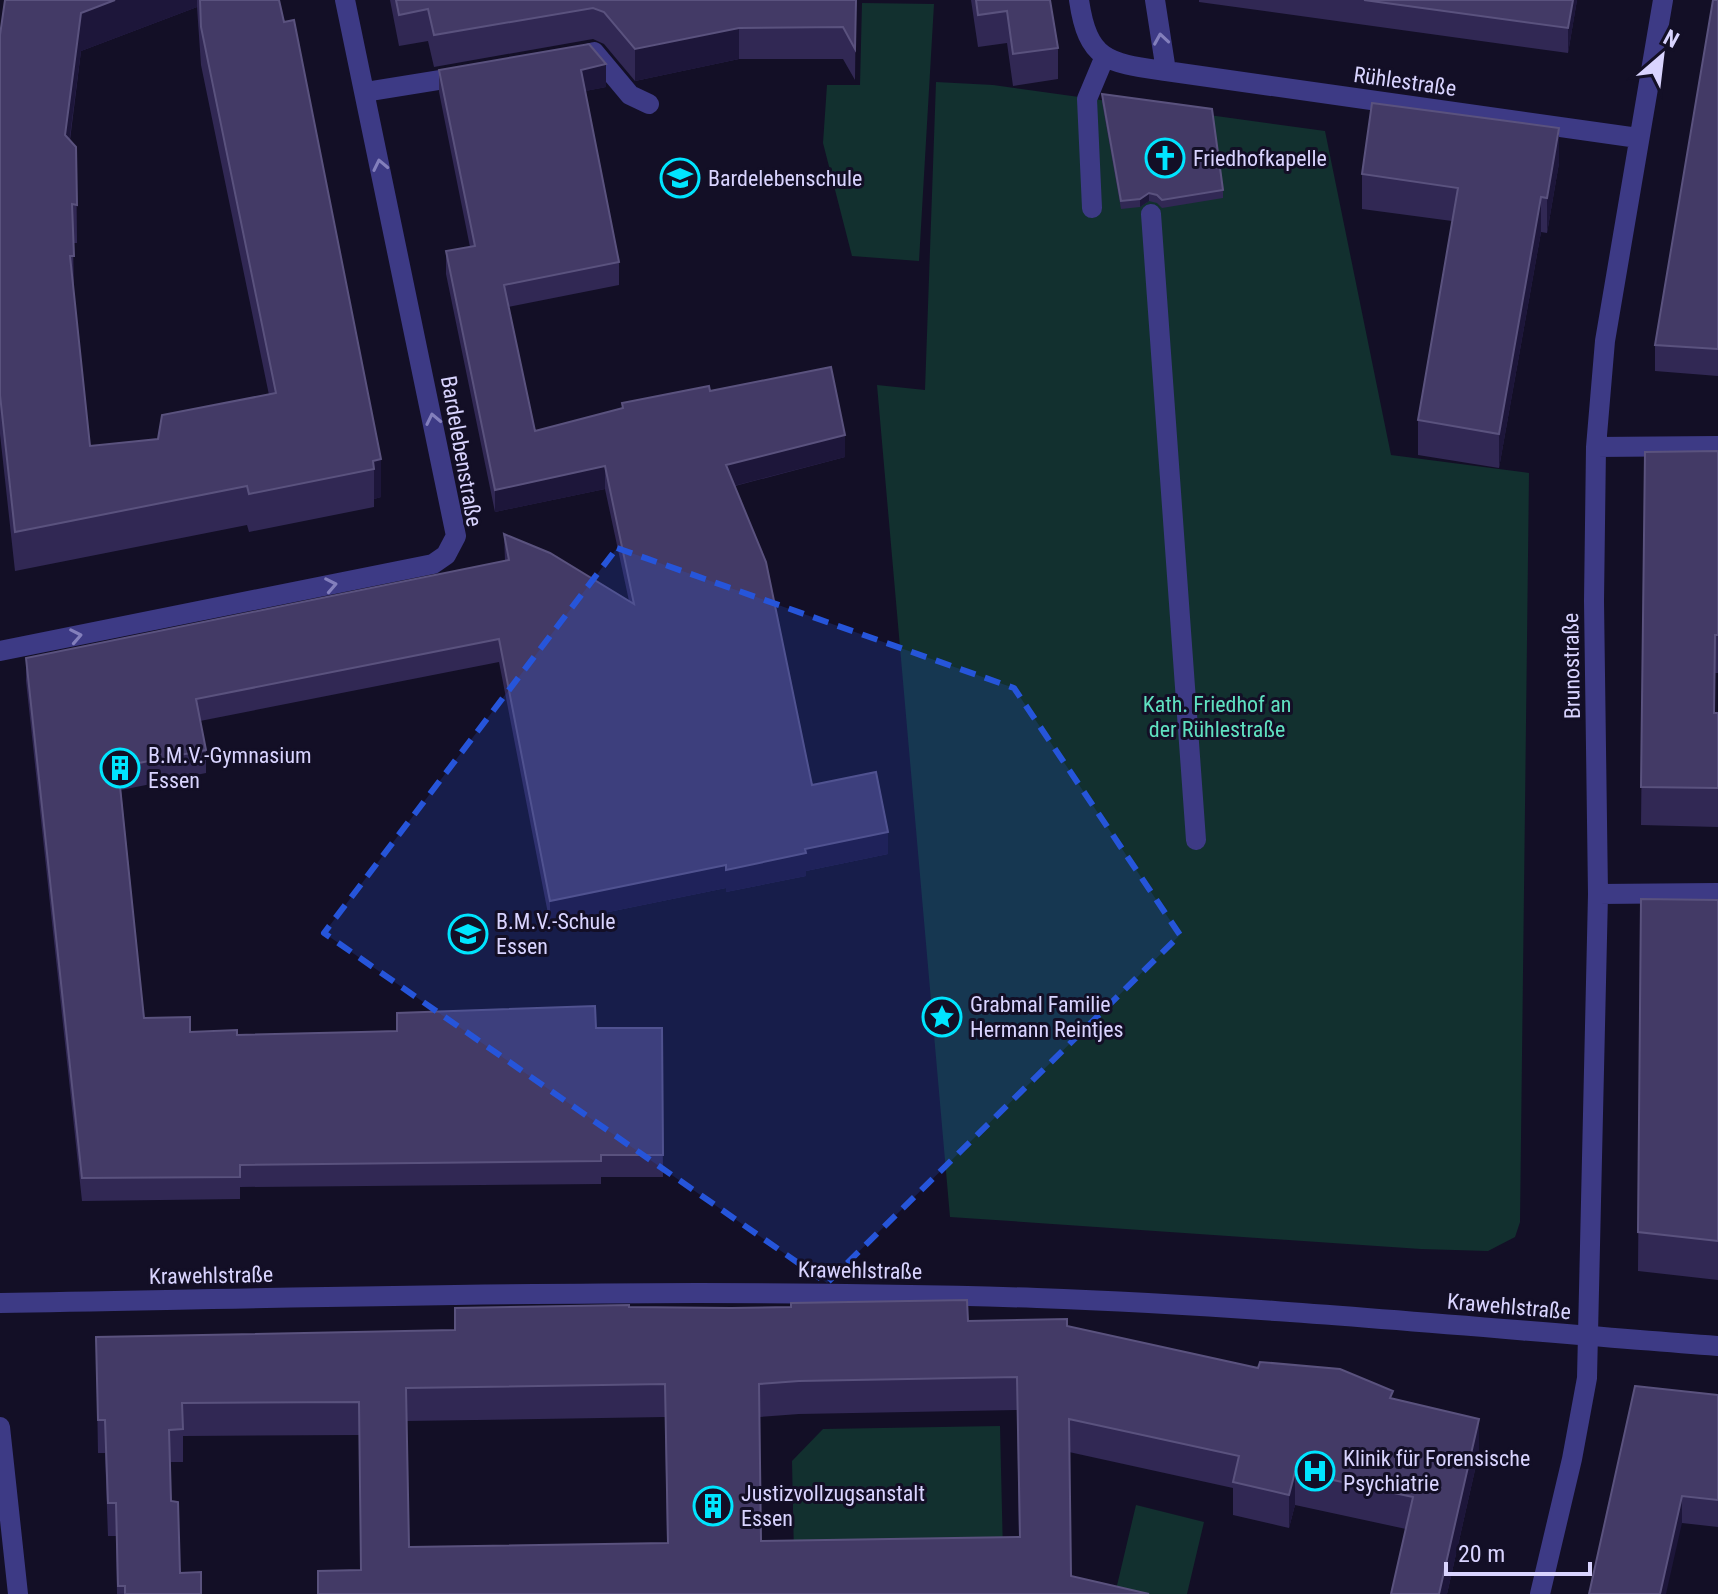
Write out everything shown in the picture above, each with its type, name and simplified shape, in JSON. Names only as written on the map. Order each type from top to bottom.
[{"type":"street","name":"Bardelebenstraße","points":[[0,651],[433,564],[446,555],[456,536],[455,524],[345,0]]},
{"type":"street","points":[[1079,0],[1083,28],[1097,53],[1105,56],[1087,99],[1092,208]]},
{"type":"street","points":[[1155,0],[1166,71]]},
{"type":"street","name":"Brunostraße","points":[[1540,1594],[1581,1420],[1587,1378],[1598,894],[1594,601],[1596,447],[1605,341],[1663,0]]},
{"type":"street","points":[[565,58],[594,52],[630,95],[649,104]]},
{"type":"street","name":"Rühlestraße","points":[[1105,56],[1127,66],[1638,138]]},
{"type":"street","points":[[365,92],[479,73]]},
{"type":"street","points":[[1151,214],[1196,840]]},
{"type":"street","points":[[1596,447],[1718,446]]},
{"type":"street","points":[[1598,894],[1718,893]]},
{"type":"street","name":"Krawehlstraße","points":[[0,1303],[403,1294],[788,1293],[1038,1298],[1160,1304],[1718,1346]]},
{"type":"street","points":[[0,1427],[18,1594]]},
{"type":"highlighted area","points":[[617,548],[1014,688],[1180,935],[827,1283],[324,933]]},
{"type":"green space","points":[[862,3],[934,4],[919,261],[852,256],[823,143],[827,85],[860,85]]},
{"type":"green space","name":"Kath. Friedhof an der Rühlestraße","points":[[936,82],[993,85],[1325,131],[1391,455],[1529,473],[1520,1222],[1515,1237],[1488,1251],[950,1217],[877,385],[925,390]]},
{"type":"green space","points":[[1000,1426],[1003,1554],[794,1557],[792,1461],[823,1429]]},
{"type":"green space","points":[[1136,1505],[1204,1522],[1187,1594],[1115,1594]]},
{"type":"building","points":[[5,0],[115,0],[81,13],[65,135],[76,147],[77,205],[72,204],[74,256],[70,256],[90,446],[158,439],[162,415],[276,393],[201,27],[200,0],[279,0],[284,22],[294,20],[381,459],[373,461],[374,469],[249,494],[247,486],[15,532],[0,395],[0,35]]},
{"type":"building","points":[[396,0],[856,0],[855,49],[843,27],[739,28],[635,49],[604,12],[593,8],[434,35],[428,9],[399,15]]},
{"type":"building","points":[[976,0],[1050,0],[1058,48],[1013,54],[1007,11],[978,15]]},
{"type":"building","points":[[1364,0],[1573,0],[1568,28]]},
{"type":"building","points":[[1713,0],[1718,0],[1718,349],[1655,345]]},
{"type":"building","name":"B.M.V.-Gymnasium Essen","points":[[589,44],[606,64],[581,70],[619,262],[504,285],[535,431],[623,408],[622,403],[709,386],[710,391],[831,367],[845,435],[726,465],[766,562],[812,785],[876,772],[888,832],[805,849],[806,853],[726,870],[726,865],[550,901],[499,639],[196,699],[206,750],[118,767],[144,1018],[190,1017],[190,1032],[237,1030],[237,1035],[361,1032],[397,1031],[397,1013],[595,1006],[596,1028],[662,1028],[663,1155],[601,1155],[601,1161],[240,1165],[240,1177],[82,1178],[26,658],[509,560],[504,534],[550,553],[634,604],[605,466],[495,490],[446,251],[475,246],[439,70]]},
{"type":"building","name":"Friedhofkapelle","points":[[1102,94],[1212,109],[1223,190],[1162,200],[1149,193],[1140,199],[1121,201]]},
{"type":"building","points":[[1372,103],[1559,128],[1547,198],[1541,197],[1499,434],[1418,420],[1458,188],[1362,174]]},
{"type":"building","points":[[1718,451],[1718,635],[1715,635],[1714,713],[1718,713],[1718,788],[1641,787],[1645,452]]},
{"type":"building","points":[[1641,899],[1718,900],[1718,1241],[1638,1232]]},
{"type":"building","points":[[967,1300],[968,1321],[1067,1319],[1067,1326],[1258,1368],[1260,1362],[1340,1369],[1393,1391],[1390,1398],[1479,1419],[1439,1594],[1391,1594],[1413,1497],[1295,1472],[1289,1495],[1233,1482],[1239,1456],[1069,1419],[1071,1576],[1149,1594],[318,1594],[318,1571],[361,1570],[359,1402],[182,1403],[183,1429],[169,1430],[171,1501],[178,1502],[180,1573],[201,1572],[201,1594],[125,1594],[125,1586],[118,1586],[116,1503],[108,1503],[105,1420],[98,1420],[96,1337],[455,1330],[455,1308],[629,1305],[731,1308],[791,1307],[791,1303]],"holes":[[[1017,1377],[1020,1537],[761,1541],[759,1384]],[[665,1384],[668,1543],[409,1547],[406,1388]]]},
{"type":"building","points":[[1635,1386],[1718,1395],[1718,1500],[1682,1496],[1660,1594],[1589,1594]]},
{"type":"place","name":"Friedhofkapelle","points":[[1165,158]]},
{"type":"place","name":"Bardelebenschule","points":[[680,178]]},
{"type":"place","name":"B.M.V.-Gymnasium Essen","points":[[120,768]]},
{"type":"place","name":"B.M.V.-Schule Essen","points":[[468,934]]},
{"type":"place","name":"Grabmal Familie Hermann Reintjes","points":[[942,1017]]},
{"type":"place","name":"Klinik für Forensische Psychiatrie","points":[[1315,1471]]},
{"type":"place","name":"Justizvollzugsanstalt Essen","points":[[713,1506]]}]
